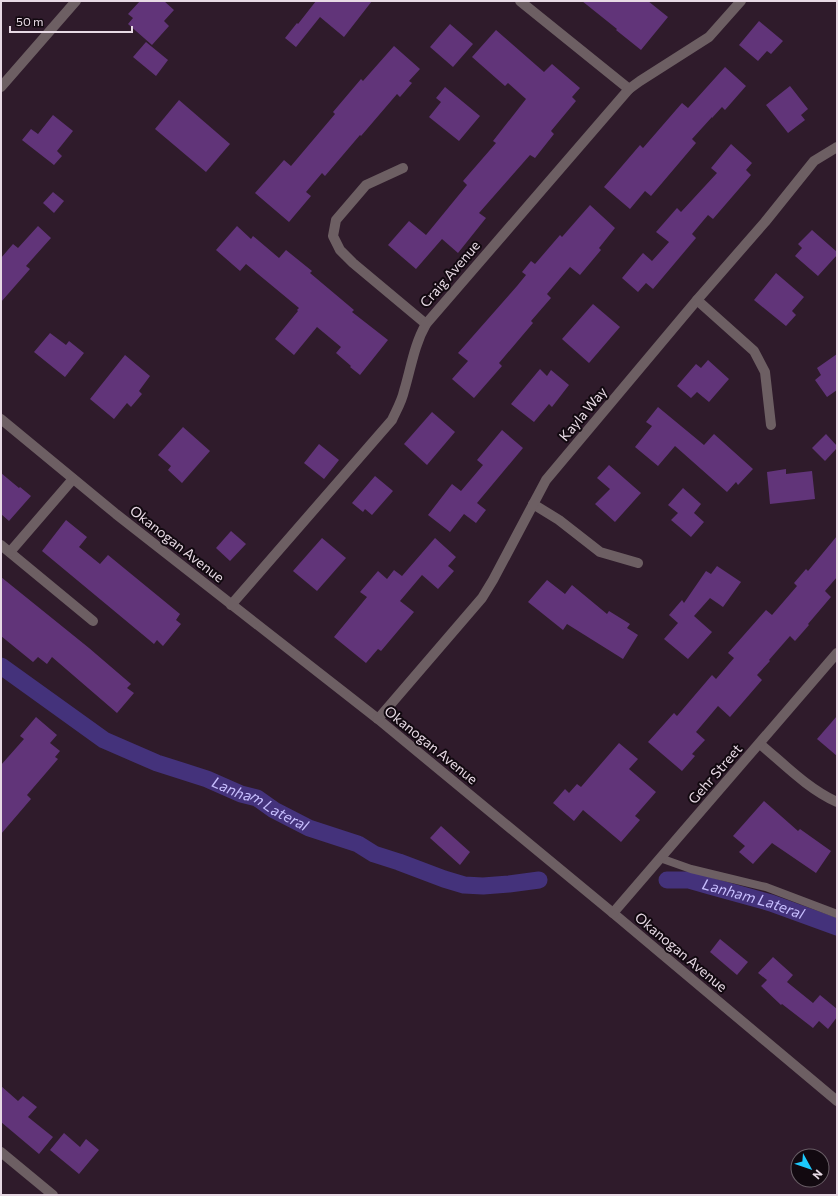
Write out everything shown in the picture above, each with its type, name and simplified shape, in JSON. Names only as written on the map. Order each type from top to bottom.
[{"type":"street","points":[[1,87],[76,1]]},
{"type":"street","points":[[520,1],[629,89]]},
{"type":"street","name":"Craig Avenue","points":[[231,605],[392,420],[404,393],[410,365],[419,336],[426,324],[629,89],[709,37],[741,1]]},
{"type":"street","name":"Kayla Way","points":[[378,719],[482,598],[546,480],[697,300],[765,222],[814,161],[837,148]]},
{"type":"street","points":[[403,168],[366,185],[336,220],[334,236],[340,250],[353,263],[426,324]]},
{"type":"street","points":[[697,300],[754,351],[766,372],[771,425]]},
{"type":"street","name":"Okanogan Avenue","points":[[1,419],[73,479],[231,605],[378,719],[837,1101]]},
{"type":"street","points":[[10,552],[73,479]]},
{"type":"street","points":[[532,504],[559,520],[600,552],[638,563]]},
{"type":"street","points":[[1,545],[94,621]]},
{"type":"street","name":"Gehr Street","points":[[612,913],[760,744],[837,653]]},
{"type":"street","points":[[760,744],[804,781],[830,799],[837,802]]},
{"type":"street","points":[[1,1152],[53,1195]]},
{"type":"lane","points":[[660,858],[691,869],[766,887],[837,914]]},
{"type":"building","points":[[140,1],[164,1],[174,10],[164,21],[169,26],[152,45],[128,24],[133,18],[128,14]]},
{"type":"building","points":[[316,1],[372,1],[344,37],[320,17],[296,47],[285,38]]},
{"type":"building","points":[[582,1],[648,1],[668,17],[641,50]]},
{"type":"building","points":[[759,21],[783,41],[771,54],[767,51],[758,61],[739,45]]},
{"type":"building","points":[[450,24],[473,44],[453,67],[430,47]]},
{"type":"building","points":[[496,30],[544,72],[552,64],[580,88],[572,97],[576,101],[551,131],[554,134],[535,158],[530,155],[479,213],[486,218],[458,253],[442,239],[416,269],[388,245],[409,221],[426,235],[467,185],[463,181],[496,143],[493,141],[526,99],[508,83],[505,86],[472,57]]},
{"type":"building","points":[[146,42],[168,60],[156,76],[133,57]]},
{"type":"building","points":[[394,46],[420,69],[409,81],[412,83],[400,97],[397,94],[325,176],[322,173],[306,192],[311,196],[289,222],[255,193],[284,160],[291,166],[335,114],[333,112],[361,79],[363,81]]},
{"type":"building","points":[[725,67],[746,86],[725,110],[722,107],[692,139],[696,143],[651,196],[645,191],[630,209],[604,187],[640,145],[643,148],[682,103],[688,108]]},
{"type":"building","points":[[790,86],[808,109],[801,115],[805,120],[788,133],[766,105]]},
{"type":"building","points":[[445,87],[480,116],[459,141],[429,117],[441,102],[436,98]]},
{"type":"building","points":[[179,100],[230,144],[206,172],[155,129]]},
{"type":"building","points":[[53,115],[73,131],[57,151],[62,156],[54,165],[22,140],[31,129],[38,134]]},
{"type":"building","points":[[731,144],[752,163],[746,170],[751,175],[713,219],[708,215],[692,234],[696,238],[653,289],[646,283],[638,292],[622,278],[643,253],[652,261],[669,242],[656,232],[677,208],[681,212],[717,173],[711,168]]},
{"type":"building","points":[[53,192],[64,201],[54,213],[43,203]]},
{"type":"building","points":[[590,205],[615,228],[599,248],[601,250],[580,275],[570,267],[547,294],[551,298],[531,321],[533,323],[499,363],[502,366],[474,398],[452,379],[468,361],[458,353],[526,275],[522,272],[531,261],[535,264],[560,235],[562,237]]},
{"type":"building","points":[[38,226],[51,238],[26,266],[30,269],[1,302],[1,258],[13,244],[18,248]]},
{"type":"building","points":[[237,226],[251,239],[253,236],[279,258],[286,250],[312,271],[310,273],[354,310],[352,312],[388,340],[360,375],[336,353],[341,347],[317,327],[294,355],[275,339],[299,308],[246,264],[240,271],[216,250]]},
{"type":"building","points":[[812,230],[837,252],[837,255],[818,276],[795,256],[802,248],[798,244]]},
{"type":"building","points":[[776,273],[804,297],[792,311],[796,315],[786,326],[754,300]]},
{"type":"building","points":[[593,304],[620,327],[589,363],[562,339]]},
{"type":"building","points":[[50,333],[66,345],[69,341],[84,353],[65,377],[34,352]]},
{"type":"building","points":[[837,354],[837,390],[827,397],[815,380],[821,375],[817,368]]},
{"type":"building","points":[[125,355],[150,376],[139,391],[142,394],[131,407],[127,403],[114,419],[90,399]]},
{"type":"building","points":[[708,360],[729,379],[709,402],[697,392],[691,398],[677,386],[696,364],[701,368]]},
{"type":"building","points":[[540,369],[547,376],[551,370],[569,385],[552,407],[549,404],[534,422],[511,404]]},
{"type":"building","points":[[658,407],[704,445],[714,434],[753,469],[738,485],[736,482],[727,492],[675,446],[658,466],[635,447],[652,426],[646,422]]},
{"type":"building","points":[[432,412],[455,432],[427,465],[404,444]]},
{"type":"building","points":[[183,427],[210,451],[182,483],[168,470],[171,466],[158,455]]},
{"type":"building","points":[[502,430],[523,448],[477,503],[486,510],[476,523],[464,514],[450,532],[428,515],[452,484],[461,491],[483,465],[477,460]]},
{"type":"building","points":[[826,434],[837,446],[837,448],[825,461],[812,448]]},
{"type":"building","points":[[319,444],[339,460],[324,479],[304,463]]},
{"type":"building","points":[[609,465],[641,493],[615,522],[595,504],[610,489],[597,478]]},
{"type":"building","points":[[786,469],[786,474],[812,471],[815,499],[770,504],[767,472]]},
{"type":"building","points":[[1,473],[31,496],[9,521],[1,514]]},
{"type":"building","points":[[375,476],[393,491],[372,515],[365,509],[363,512],[352,503]]},
{"type":"building","points":[[683,488],[701,504],[694,513],[704,522],[691,537],[671,520],[678,513],[668,505]]},
{"type":"building","points":[[66,520],[87,537],[79,547],[100,564],[108,555],[180,614],[176,620],[181,624],[163,646],[157,640],[154,644],[42,551]]},
{"type":"building","points":[[231,531],[246,544],[230,561],[216,548]]},
{"type":"building","points":[[837,536],[837,577],[825,591],[831,597],[795,641],[790,636],[769,660],[770,661],[757,675],[762,680],[730,717],[718,706],[696,732],[705,740],[692,754],[695,756],[682,771],[648,742],[674,713],[677,716],[712,675],[716,679],[734,658],[728,653],[766,610],[772,615],[797,586],[794,583],[806,569],[808,571]]},
{"type":"building","points":[[322,538],[346,558],[317,591],[293,571]]},
{"type":"building","points":[[435,538],[456,557],[448,566],[454,571],[438,589],[422,575],[400,601],[414,612],[381,651],[378,649],[366,663],[334,637],[367,597],[360,592],[378,571],[387,579],[394,570],[402,576]]},
{"type":"building","points":[[717,566],[741,582],[723,607],[710,598],[694,616],[712,632],[688,659],[664,639],[678,623],[669,615],[682,600],[684,603],[706,571],[711,574]]},
{"type":"building","points":[[1,577],[131,684],[127,688],[134,693],[117,713],[52,657],[47,664],[38,657],[33,662],[1,636]]},
{"type":"building","points":[[547,580],[565,594],[572,585],[607,614],[609,611],[630,624],[627,628],[638,635],[623,659],[567,624],[563,630],[528,602]]},
{"type":"building","points":[[837,716],[837,756],[817,739]]},
{"type":"building","points":[[36,717],[57,735],[50,743],[60,751],[55,757],[58,759],[27,795],[31,799],[1,834],[1,765],[24,739],[20,736]]},
{"type":"building","points":[[619,743],[638,759],[629,769],[656,792],[635,816],[640,820],[621,842],[583,810],[574,821],[553,803],[565,789],[569,793],[577,784],[581,787]]},
{"type":"building","points":[[764,801],[798,831],[800,829],[831,851],[816,873],[772,843],[753,864],[739,852],[745,846],[733,836]]},
{"type":"building","points":[[441,826],[470,852],[460,865],[430,838]]},
{"type":"building","points":[[720,939],[748,962],[737,975],[710,952]]},
{"type":"building","points":[[773,957],[793,975],[787,982],[813,1003],[820,995],[837,1009],[837,1017],[828,1029],[819,1021],[813,1028],[782,1004],[781,1005],[761,986],[767,980],[758,973]]},
{"type":"building","points":[[1,1086],[18,1101],[23,1096],[37,1107],[28,1117],[53,1137],[39,1154],[1,1122]]},
{"type":"building","points":[[64,1133],[80,1147],[86,1139],[99,1150],[79,1174],[50,1150]]},
{"type":"waterway","name":"Lanham Lateral","points":[[1,666],[104,740],[157,763],[207,779],[241,794],[257,798],[274,810],[309,828],[358,844],[374,854],[464,885],[483,886],[539,880]]},
{"type":"waterway","name":"Lanham Lateral","points":[[667,880],[689,880],[771,903],[837,927]]}]
